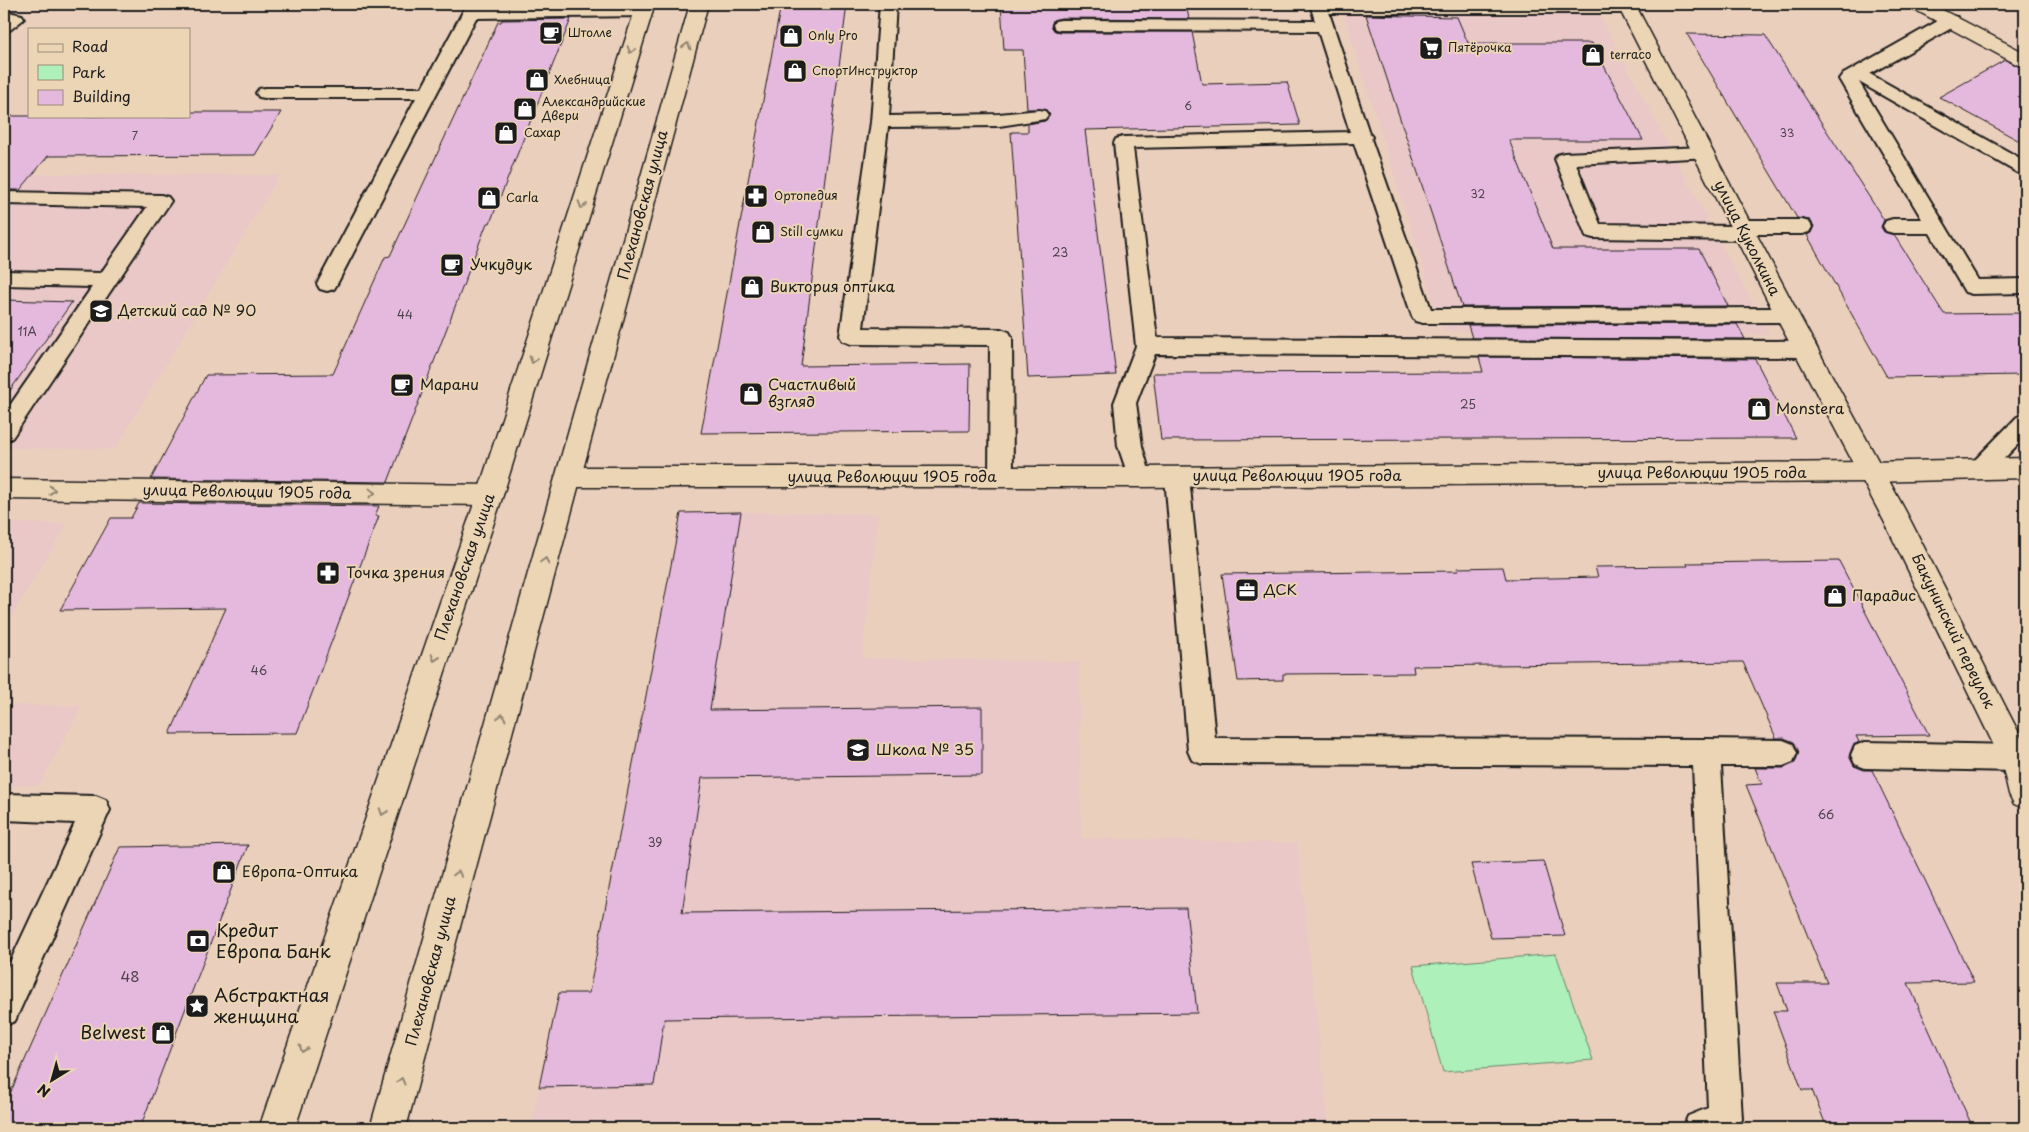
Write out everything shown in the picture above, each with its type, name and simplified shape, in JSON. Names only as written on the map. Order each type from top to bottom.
[{"type":"street","name":"Плехановская улица","points":[[388,1128],[699,4]]},
{"type":"street","points":[[1918,4],[2025,61]]},
{"type":"street","name":"улица Куколкина","points":[[1627,6],[1870,472]]},
{"type":"street","name":"Плехановская улица","points":[[276,1128],[490,496],[645,7]]},
{"type":"street","name":"улица Революции 1905 года","points":[[568,477],[1177,477],[1870,472],[2025,468]]},
{"type":"street","name":"Бакунинский переулок","points":[[1870,472],[1897,520],[2016,758],[2025,794]]},
{"type":"street","name":"улица Революции 1905 года","points":[[4,489],[490,496]]},
{"type":"lane","points":[[888,4],[880,122],[851,336],[1001,337],[1001,477]]},
{"type":"lane","points":[[1061,25],[1457,5],[1627,6]]},
{"type":"lane","points":[[327,284],[473,8],[645,7]]},
{"type":"lane","points":[[1321,13],[1340,75],[1363,137],[1423,316],[1787,316]]},
{"type":"lane","points":[[4,16],[16,19],[4,26]]},
{"type":"lane","points":[[1951,21],[1848,79],[1972,287],[2025,286]]},
{"type":"lane","points":[[1857,74],[2025,169]]},
{"type":"lane","points":[[265,94],[428,93]]},
{"type":"lane","points":[[880,122],[999,120],[1040,115]]},
{"type":"lane","points":[[1139,477],[1130,446],[1125,403],[1147,346],[1123,143],[1363,137]]},
{"type":"lane","points":[[1703,153],[1564,159],[1593,231],[1743,230],[1802,227]]},
{"type":"lane","points":[[4,198],[161,201],[4,432]]},
{"type":"lane","points":[[1893,226],[1936,226]]},
{"type":"lane","points":[[4,278],[106,280]]},
{"type":"lane","points":[[1147,346],[1806,349]]},
{"type":"lane","points":[[1980,469],[2025,423]]},
{"type":"lane","points":[[1177,477],[1202,751],[1783,753]]},
{"type":"lane","points":[[1700,1128],[1725,1119],[1706,752]]},
{"type":"lane","points":[[1865,755],[2016,758]]},
{"type":"lane","points":[[4,807],[96,810],[4,1010]]},
{"type":"shaded area","points":[[1598,13],[1769,335],[1443,331],[1344,14]]},
{"type":"shaded area","name":"Детский сад № 90","points":[[4,174],[280,175],[115,449],[4,448]]},
{"type":"shaded area","name":"Школа № 35","points":[[681,513],[878,514],[862,658],[1079,662],[1081,838],[1297,843],[1329,1128],[531,1128],[559,993],[589,993]]},
{"type":"shaded area","points":[[4,523],[67,524],[4,628]]},
{"type":"shaded area","points":[[4,705],[82,706],[39,786],[4,785]]},
{"type":"green space","points":[[1556,954],[1593,1060],[1443,1072],[1413,966]]},
{"type":"building","points":[[509,4],[577,4],[508,6]]},
{"type":"building","points":[[781,4],[847,4],[801,366],[970,364],[969,431],[701,433]]},
{"type":"building","points":[[1001,4],[1186,4],[1189,19],[1061,18],[1053,20],[1051,26],[1055,31],[1061,32],[1192,32],[1202,84],[1287,82],[1300,125],[1085,130],[1116,375],[1028,378],[1011,132],[1028,132],[1028,124],[1045,121],[1050,115],[1045,109],[1027,109],[1023,50],[1004,50]]},
{"type":"building","points":[[1366,15],[1457,17],[1468,43],[1592,43],[1643,140],[1509,140],[1553,249],[1699,249],[1728,306],[1462,307]]},
{"type":"building","points":[[571,19],[490,223],[487,223],[388,482],[151,479],[206,375],[333,374],[385,257],[390,256],[498,22],[502,20]]},
{"type":"building","points":[[1687,34],[1765,35],[1884,220],[1881,227],[1884,232],[1894,235],[1944,314],[2025,313],[2025,375],[1887,377],[1807,235],[1811,233],[1814,226],[1810,220],[1797,218]]},
{"type":"building","points":[[2005,60],[2025,69],[2025,144],[1939,97]]},
{"type":"building","points":[[190,112],[281,112],[255,155],[48,156],[20,190],[4,190],[4,116],[28,116],[28,118],[190,118]]},
{"type":"building","points":[[4,300],[72,302],[4,399]]},
{"type":"building","points":[[1737,324],[1745,339],[1472,338],[1468,325]]},
{"type":"building","points":[[1479,357],[1755,359],[1796,438],[1161,440],[1153,373],[1483,372]]},
{"type":"building","points":[[139,503],[379,506],[375,516],[379,516],[297,733],[170,734],[226,608],[60,610],[111,518],[131,518]]},
{"type":"building","points":[[741,512],[710,710],[982,707],[982,775],[702,778],[682,913],[1186,908],[1197,1013],[664,1019],[654,1085],[539,1087],[559,993],[589,993],[681,513]]},
{"type":"building","points":[[1839,561],[1929,735],[1856,736],[1859,742],[1853,745],[1849,756],[1854,766],[1864,770],[1872,770],[1974,982],[1908,983],[1973,1128],[1827,1128],[1812,1090],[1802,1090],[1773,1011],[1787,1011],[1777,983],[1827,983],[1746,785],[1762,784],[1755,768],[1784,768],[1795,763],[1799,752],[1794,742],[1784,738],[1776,738],[1743,662],[1413,666],[1414,673],[1283,674],[1283,680],[1238,681],[1222,574],[1458,571],[1457,568],[1503,567],[1506,579],[1598,577],[1595,567],[1688,566],[1687,563]]},
{"type":"building","points":[[248,845],[140,1128],[4,1128],[4,1107],[120,847]]},
{"type":"building","points":[[1543,861],[1565,936],[1491,938],[1471,864]]},
{"type":"place","name":"Штолле","points":[[551,33]]},
{"type":"place","name":"Only Pro","points":[[791,36]]},
{"type":"place","name":"Пятёрочка","points":[[1431,48]]},
{"type":"place","name":"terraco","points":[[1593,55]]},
{"type":"place","name":"СпортИнструктор","points":[[795,71]]},
{"type":"place","name":"Хлебница","points":[[537,80]]},
{"type":"place","name":"Александрийские Двери","points":[[525,109]]},
{"type":"place","name":"Сахар","points":[[506,133]]},
{"type":"place","name":"Ортопедия","points":[[756,196]]},
{"type":"place","name":"Carla","points":[[489,198]]},
{"type":"place","name":"Still сумки","points":[[763,232]]},
{"type":"place","name":"Учкудук","points":[[452,265]]},
{"type":"place","name":"Виктория оптика","points":[[752,287]]},
{"type":"place","name":"Детский сад № 90","points":[[101,311]]},
{"type":"place","name":"Марани","points":[[402,385]]},
{"type":"place","name":"Счастливый взгляд","points":[[751,394]]},
{"type":"place","name":"Monstera","points":[[1759,409]]},
{"type":"place","name":"Точка зрения","points":[[328,573]]},
{"type":"place","name":"ДСК","points":[[1247,590]]},
{"type":"place","name":"Парадис","points":[[1835,596]]},
{"type":"place","name":"Школа № 35","points":[[858,750]]},
{"type":"place","name":"Европа-Оптика","points":[[224,872]]},
{"type":"place","name":"Кредит Европа Банк","points":[[198,941]]},
{"type":"place","name":"Абстрактная женщина","points":[[197,1006]]},
{"type":"place","name":"Belwest","points":[[163,1033]]}]
